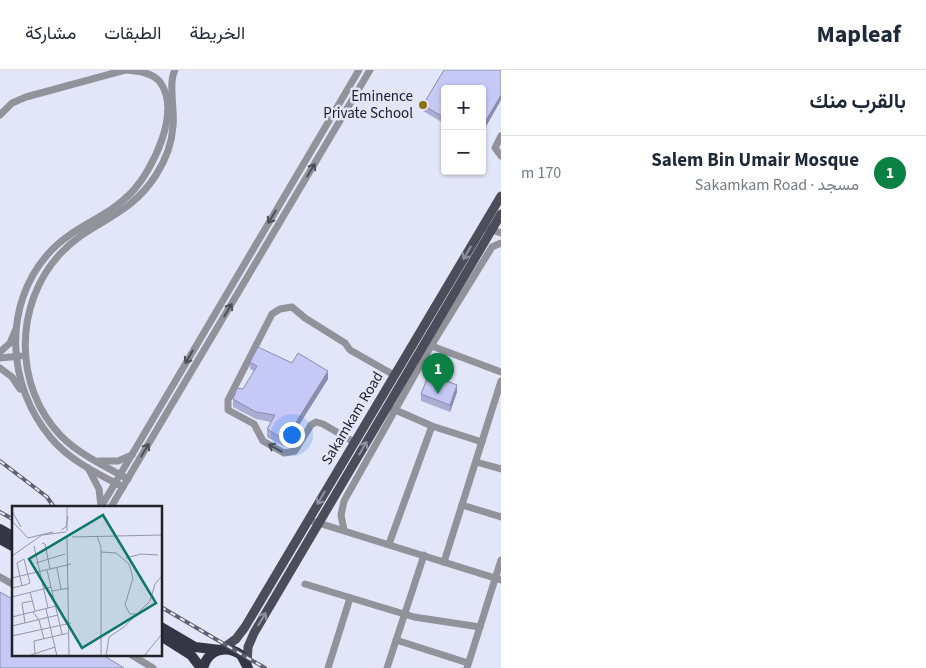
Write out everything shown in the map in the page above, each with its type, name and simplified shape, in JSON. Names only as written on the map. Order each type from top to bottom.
[{"type":"highway","points":[[0,529],[12,536]]},
{"type":"highway","points":[[0,539],[12,546]]},
{"type":"highway","points":[[162,628],[195,647],[237,652],[248,667]]},
{"type":"highway","points":[[162,637],[191,655],[202,668],[209,656],[221,649]]},
{"type":"main road","name":"Sakamkam Road","points":[[221,649],[242,632],[394,375],[487,229],[501,196]]},
{"type":"main road","name":"Sakamkam Road","points":[[248,667],[252,637],[484,251],[487,229],[501,214]]},
{"type":"street","points":[[0,115],[12,102],[125,70],[148,74],[160,83],[164,92],[166,119],[157,153],[150,168],[129,195],[70,234],[40,263],[22,297],[17,326],[16,356],[23,394]]},
{"type":"street","points":[[128,479],[93,460],[62,436],[50,422],[32,388],[25,356],[25,338],[30,306],[47,270],[61,253],[75,241],[136,202],[157,174],[166,156],[173,126],[172,79],[176,70]]},
{"type":"street","points":[[350,86],[353,70]]},
{"type":"street","points":[[101,506],[359,70]]},
{"type":"street","points":[[112,506],[370,70]]},
{"type":"street","points":[[499,155],[495,146],[501,136]]},
{"type":"street","points":[[499,155],[501,147]]},
{"type":"street","points":[[487,229],[501,233]]},
{"type":"street","points":[[484,251],[501,243]]},
{"type":"street","points":[[354,442],[324,424],[316,422],[311,425],[295,450],[284,453],[263,441],[254,424],[228,410],[228,400],[272,314],[280,308],[292,307],[305,318],[345,343],[350,350],[394,375]]},
{"type":"street","points":[[0,352],[10,343],[17,326]]},
{"type":"street","points":[[428,345],[501,372]]},
{"type":"street","points":[[0,358],[25,356]]},
{"type":"street","points":[[0,368],[12,378],[23,394],[34,416],[51,439],[65,452],[123,487]]},
{"type":"street","points":[[444,562],[501,381]]},
{"type":"street","points":[[344,530],[341,519],[342,506],[391,408],[432,426],[482,442]]},
{"type":"street","points":[[389,544],[432,426]]},
{"type":"street","points":[[93,460],[112,462],[132,454]]},
{"type":"street","points":[[476,462],[501,469]]},
{"type":"street","points":[[87,466],[96,480],[101,506]]},
{"type":"street","points":[[462,504],[501,517]]},
{"type":"street","points":[[309,520],[498,579]]},
{"type":"street","points":[[387,668],[424,555]]},
{"type":"street","points":[[396,640],[468,665],[498,579],[501,560]]},
{"type":"street","points":[[0,577],[12,584]]},
{"type":"street","points":[[305,584],[404,614],[480,627]]},
{"type":"street","points":[[328,668],[350,598]]},
{"type":"street","points":[[133,656],[153,668]]},
{"type":"building","points":[[444,70],[501,70],[501,95],[486,120],[486,85],[441,85],[441,116],[423,105]]},
{"type":"building","points":[[258,347],[292,363],[298,353],[328,371],[285,440],[267,429],[275,415],[256,412],[233,399],[237,388],[243,389],[257,366],[250,362]]},
{"type":"building","points":[[429,374],[457,385],[450,405],[421,394]]},
{"type":"building","points":[[0,592],[12,599],[12,656],[104,656],[124,668],[0,668]]},
{"type":"railway","points":[[0,461],[47,497],[53,506]]},
{"type":"railway","points":[[0,512],[12,519]]},
{"type":"railway","points":[[162,608],[265,668]]},
{"type":"place","name":"Eminence Private School","points":[[423,105]]},
{"type":"place","name":"Salem Bin Umair Mosque","points":[[438,394]]}]
